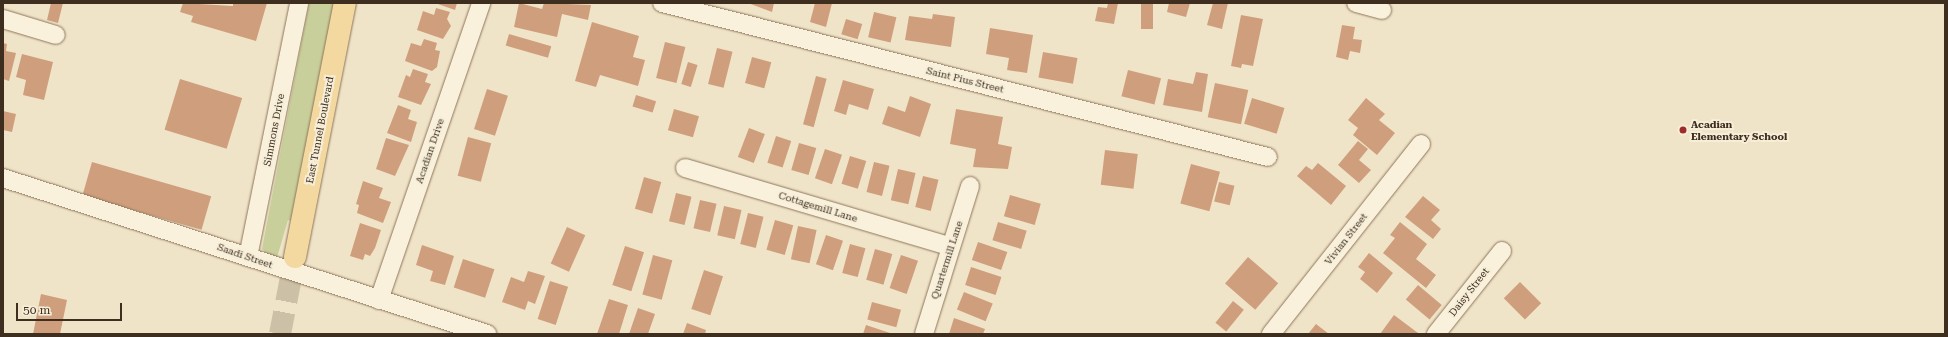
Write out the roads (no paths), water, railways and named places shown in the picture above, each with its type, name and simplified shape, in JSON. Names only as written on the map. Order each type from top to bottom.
[{"type":"main road","name":"East Tunnel Boulevard","points":[[295,257],[344,3]]},
{"type":"street","name":"Simmons Drive","points":[[248,257],[299,3]]},
{"type":"street","name":"Acadian Drive","points":[[379,300],[481,3]]},
{"type":"street","name":"Saint Pius Street","points":[[662,3],[1268,158]]},
{"type":"street","points":[[1356,3],[1382,10]]},
{"type":"street","points":[[3,19],[56,35]]},
{"type":"street","name":"Vivian Street","points":[[1271,334],[1421,144]]},
{"type":"street","name":"Cottagemill Lane","points":[[685,168],[951,247]]},
{"type":"street","name":"Saadi Street","points":[[3,178],[487,334]]},
{"type":"street","name":"Quartermill Lane","points":[[924,334],[970,186]]},
{"type":"street","name":"Daisy Street","points":[[1436,334],[1502,250]]},
{"type":"tunnel","points":[[280,334],[295,257]]},
{"type":"place","name":"Acadian Elementary School","points":[[1683,130]]}]
